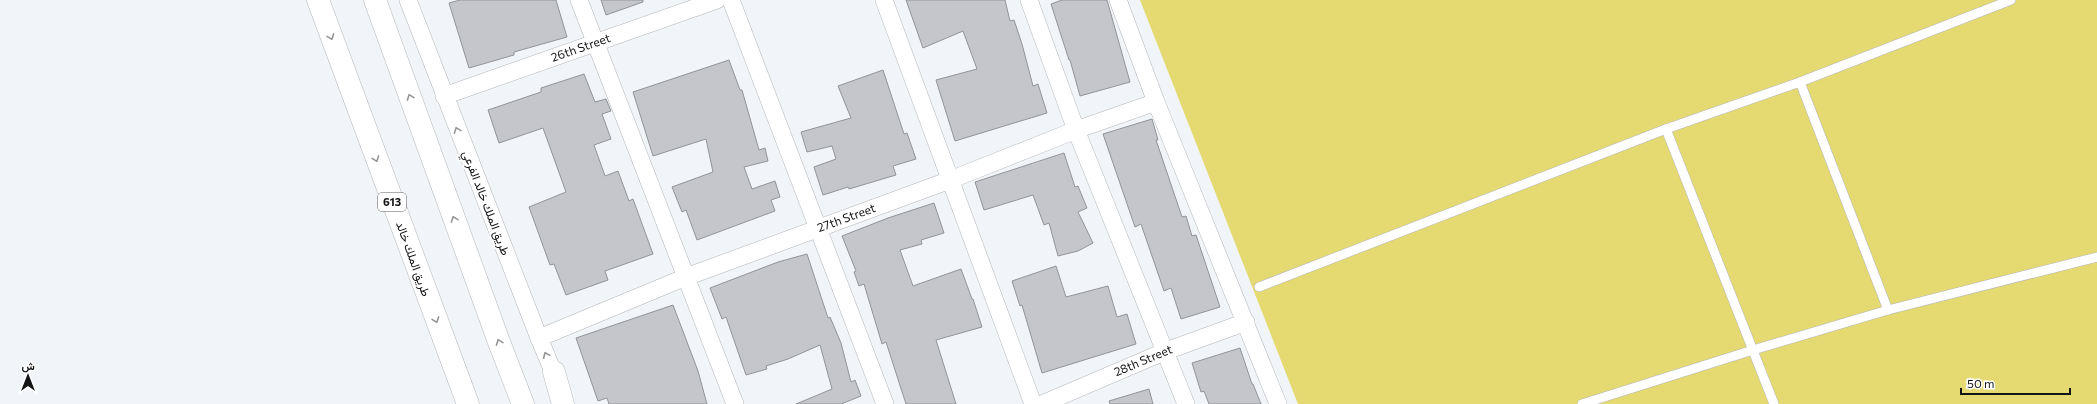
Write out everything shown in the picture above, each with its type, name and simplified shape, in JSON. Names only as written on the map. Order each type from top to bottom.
[{"type":"highway","name":"طريق الملك خالد","points":[[318,0],[468,404]]},
{"type":"highway","points":[[375,0],[499,342],[523,404]]},
{"type":"highway","points":[[554,372],[563,404]]},
{"type":"street","name":"طريق الملك خالد الفرعي","points":[[408,0],[444,96],[566,404]]},
{"type":"street","points":[[579,0],[735,404]]},
{"type":"street","name":"26th Street","points":[[444,96],[718,0]]},
{"type":"street","points":[[731,0],[885,404]]},
{"type":"street","points":[[884,0],[1033,404]]},
{"type":"street","points":[[1029,0],[1076,130],[1186,404]]},
{"type":"street","points":[[1118,0],[1156,102],[1278,404]]},
{"type":"street","name":"27th Street","points":[[539,338],[686,277],[950,180],[1076,130],[1156,102]]},
{"type":"street","name":"28th Street","points":[[1042,404],[1166,351],[1246,322]]},
{"type":"lane","points":[[1259,287],[1666,129],[1800,82],[2011,0]]},
{"type":"lane","points":[[1800,82],[1888,310]]},
{"type":"lane","points":[[1666,129],[1774,404]]},
{"type":"lane","points":[[1582,404],[1753,350],[1888,310],[2097,258]]},
{"type":"shaded area","points":[[1140,0],[2097,0],[2097,404],[1298,404]]},
{"type":"building","points":[[460,0],[556,0],[567,37],[514,52],[514,55],[469,68],[449,3]]},
{"type":"building","points":[[601,0],[643,0],[643,2],[606,15]]},
{"type":"building","points":[[906,0],[1005,0],[1010,21],[1014,20],[1022,44],[1033,86],[1038,84],[1047,113],[955,141],[936,80],[977,69],[963,31],[923,48]]},
{"type":"building","points":[[1062,0],[1107,0],[1130,82],[1080,96],[1070,60],[1051,4]]},
{"type":"building","points":[[729,60],[740,90],[742,90],[759,150],[765,148],[768,161],[744,167],[752,189],[775,181],[780,197],[771,200],[775,211],[697,240],[686,210],[682,212],[672,187],[713,172],[706,139],[653,156],[633,92]]},
{"type":"building","points":[[883,70],[904,134],[907,133],[916,159],[893,166],[896,175],[823,195],[814,167],[836,159],[832,146],[807,152],[801,132],[851,118],[838,86]]},
{"type":"building","points":[[584,74],[595,102],[606,99],[611,111],[602,114],[611,139],[594,145],[605,176],[618,171],[629,201],[633,199],[653,254],[605,271],[608,280],[566,295],[554,264],[550,265],[529,207],[566,192],[543,128],[499,143],[488,110],[541,92],[541,88]]},
{"type":"building","points":[[1152,119],[1158,140],[1156,140],[1182,217],[1186,216],[1192,236],[1196,235],[1220,307],[1181,319],[1171,288],[1164,291],[1141,224],[1135,227],[1103,134]]},
{"type":"building","points":[[1064,153],[1075,187],[1078,186],[1087,208],[1078,212],[1093,243],[1078,251],[1058,256],[1049,223],[1044,225],[1033,195],[984,210],[975,182]]},
{"type":"building","points":[[934,203],[944,233],[921,240],[922,244],[900,250],[913,286],[961,269],[982,327],[936,340],[956,404],[906,404],[886,342],[882,344],[864,284],[859,286],[854,272],[856,271],[842,236],[888,218]]},
{"type":"building","points":[[807,254],[828,318],[830,317],[841,343],[851,382],[855,380],[861,396],[841,404],[796,404],[832,389],[820,345],[788,359],[766,366],[767,369],[746,375],[726,317],[722,319],[710,288],[778,262]]},
{"type":"building","points":[[1056,266],[1066,297],[1108,286],[1117,317],[1127,314],[1136,344],[1042,373],[1022,305],[1020,306],[1012,281]]},
{"type":"building","points":[[673,305],[698,371],[707,404],[609,404],[607,398],[598,401],[576,338]]},
{"type":"building","points":[[1240,348],[1252,384],[1261,404],[1209,404],[1204,391],[1201,392],[1192,363]]},
{"type":"building","points":[[1149,389],[1153,404],[1110,404],[1109,401]]}]
